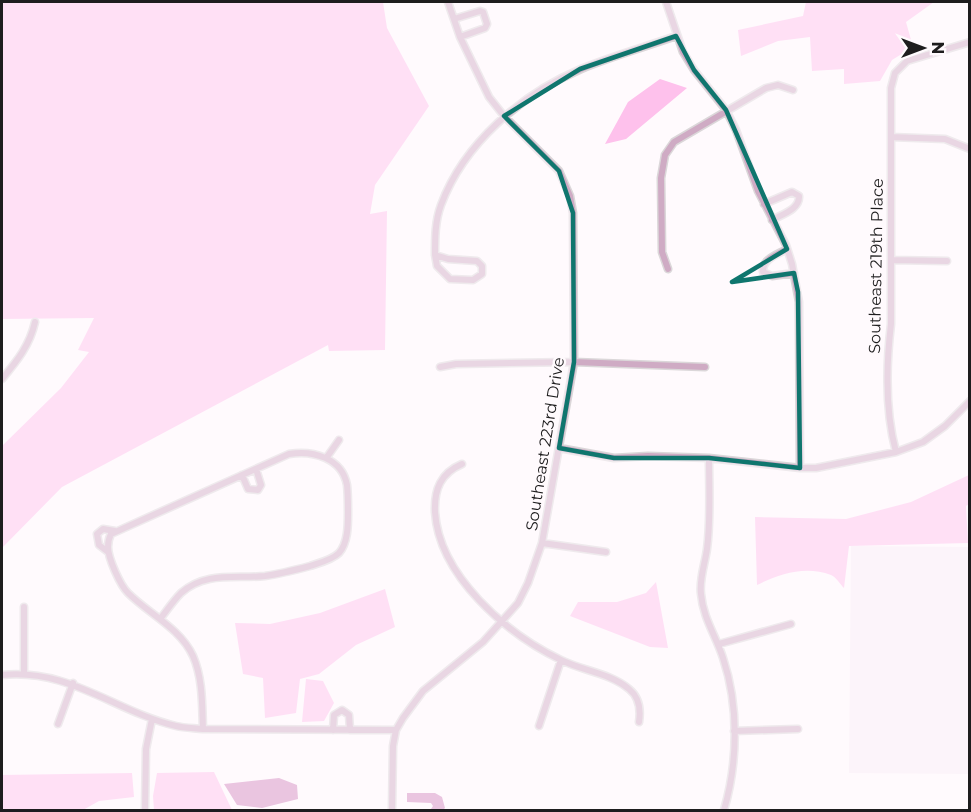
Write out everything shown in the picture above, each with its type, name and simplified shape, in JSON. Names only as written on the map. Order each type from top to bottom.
[{"type":"street","name":"Southeast 223rd Drive","points":[[396,730],[408,709],[423,691],[483,642],[503,621],[518,603],[528,583],[542,543],[574,362],[573,213],[570,196],[564,180],[552,163],[504,116],[489,97],[460,37],[448,2]]},
{"type":"street","points":[[666,2],[676,36],[694,70],[726,110],[745,150],[764,204],[787,249],[794,273],[799,302],[800,468]]},
{"type":"street","points":[[454,19],[483,12],[487,24],[485,28],[460,37]]},
{"type":"street","points":[[435,255],[448,259],[477,261],[482,266],[482,274],[473,280],[450,279],[437,266],[435,255],[436,232],[441,204],[457,173],[471,152],[504,116],[536,93],[573,73],[676,36]]},
{"type":"street","name":"Southeast 219th Place","points":[[896,452],[889,418],[888,346],[891,324],[892,260],[891,88],[900,66],[907,61],[969,42]]},
{"type":"street","points":[[668,269],[662,252],[661,178],[665,155],[674,142],[726,110],[772,86],[793,90]]},
{"type":"street","points":[[891,137],[945,139],[969,149]]},
{"type":"street","points":[[764,204],[792,192],[799,196],[799,203],[796,207],[772,220]]},
{"type":"street","points":[[787,249],[766,261],[762,267],[763,272],[772,276],[794,273]]},
{"type":"street","points":[[892,260],[947,261]]},
{"type":"street","points":[[2,379],[22,354],[32,334],[34,322]]},
{"type":"street","points":[[440,366],[574,362],[705,367]]},
{"type":"street","points":[[560,448],[614,458],[648,456],[709,458],[800,468],[829,467],[896,452],[923,442],[934,436],[969,401]]},
{"type":"street","points":[[327,458],[339,440]]},
{"type":"street","points":[[161,618],[181,593],[206,579],[219,576],[280,574],[318,563],[339,552],[346,539],[348,523],[347,484],[333,462],[327,458],[302,452],[289,454],[115,531],[109,540],[109,552],[127,592],[161,618],[182,640],[192,655],[201,688],[203,729]]},
{"type":"street","points":[[709,458],[707,549],[700,590],[702,606],[719,644],[732,694],[734,772],[724,810]]},
{"type":"street","points":[[462,464],[447,472],[441,479],[436,500],[436,524],[442,542],[463,580],[492,612],[521,636],[561,660],[618,681],[630,689],[638,700],[639,722]]},
{"type":"street","points":[[242,475],[248,489],[258,490],[261,485],[256,469]]},
{"type":"street","points":[[109,552],[99,544],[97,534],[103,529],[115,531]]},
{"type":"street","points":[[542,543],[606,552]]},
{"type":"street","points":[[24,606],[24,673]]},
{"type":"street","points":[[719,644],[791,624]]},
{"type":"street","points":[[539,726],[561,660]]},
{"type":"street","points":[[2,675],[24,673],[73,683],[152,719],[178,726],[203,729],[396,730],[392,760],[392,810]]},
{"type":"street","points":[[57,724],[73,683]]},
{"type":"street","points":[[333,730],[334,715],[342,710],[349,715],[350,730]]},
{"type":"street","points":[[145,810],[146,749],[152,719]]},
{"type":"street","points":[[734,731],[798,729]]},
{"type":"highlighted area","points":[[676,36],[694,70],[726,110],[787,249],[732,282],[794,273],[798,292],[800,468],[709,458],[614,458],[559,448],[574,362],[573,213],[559,171],[504,116],[580,69]]},
{"type":"shaded area","points":[[2,2],[383,2],[387,28],[429,106],[375,185],[370,214],[387,211],[385,350],[329,351],[328,345],[62,487],[2,548],[2,446],[61,388],[89,352],[78,350],[94,318],[2,319]]},
{"type":"shaded area","points":[[806,2],[934,2],[906,22],[913,47],[892,60],[880,81],[844,84],[844,69],[812,71],[810,37],[778,41],[741,56],[738,30],[803,16]]},
{"type":"shaded area","points":[[660,79],[687,88],[626,139],[605,144],[628,102]]},
{"type":"shaded area","points":[[969,475],[969,504],[966,506],[968,543],[849,546],[844,588],[833,576],[812,571],[783,574],[757,585],[755,517],[846,519],[911,502]]},
{"type":"shaded area","points":[[851,546],[969,547],[969,774],[849,773]]},
{"type":"shaded area","points":[[656,582],[668,648],[650,647],[570,616],[578,602],[617,602],[646,593]]},
{"type":"shaded area","points":[[385,589],[395,627],[356,645],[319,674],[300,679],[296,713],[265,718],[263,678],[243,674],[235,623],[270,624],[320,613]]},
{"type":"shaded area","points":[[306,679],[323,681],[334,703],[324,721],[302,722]]},
{"type":"shaded area","points":[[214,772],[232,810],[154,810],[153,796],[157,773]]},
{"type":"shaded area","points":[[132,773],[134,797],[99,801],[83,810],[2,810],[2,775]]},
{"type":"shaded area","points":[[279,778],[297,785],[298,799],[262,808],[237,805],[224,784]]},
{"type":"shaded area","points":[[407,793],[435,793],[442,797],[445,808],[443,810],[407,810],[431,809],[433,806],[431,803],[407,802]]}]
